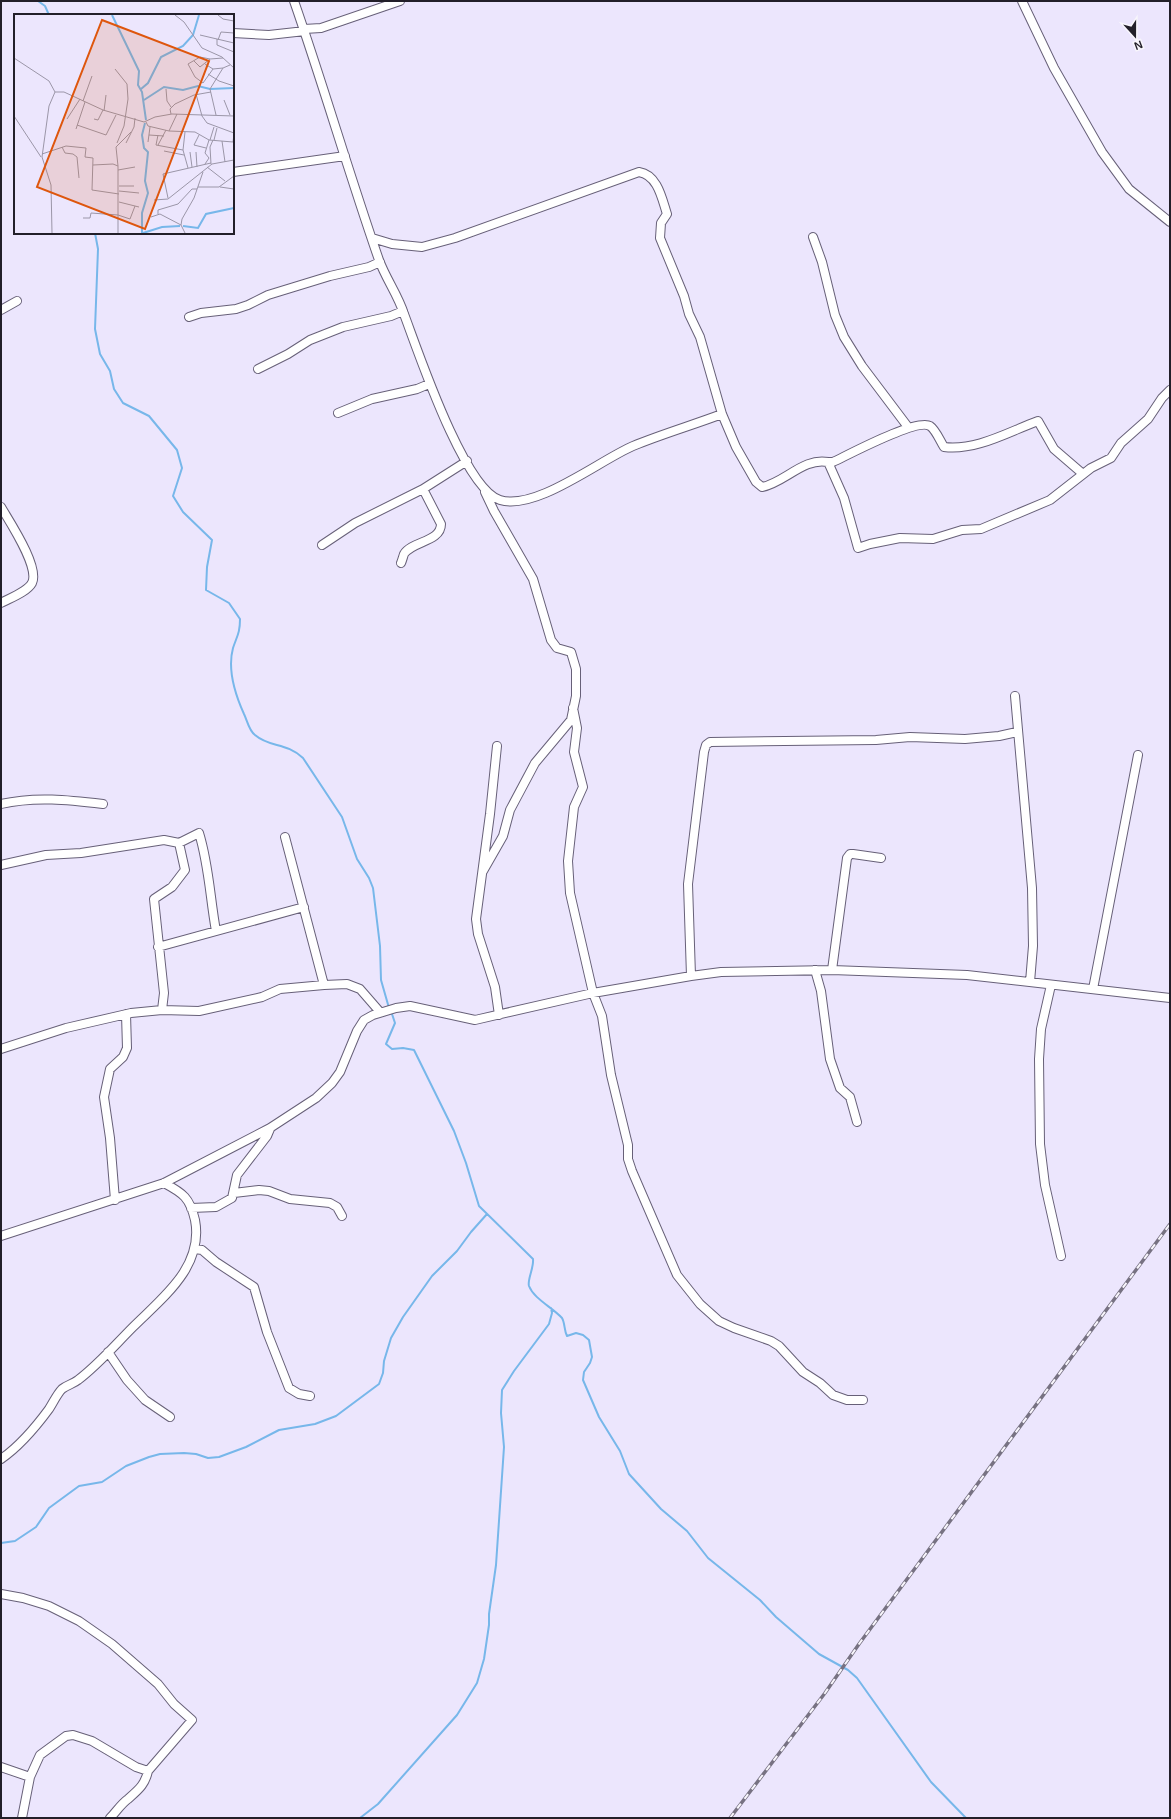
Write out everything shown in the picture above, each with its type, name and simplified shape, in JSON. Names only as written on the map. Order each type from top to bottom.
[{"type":"street","points":[[294,1],[380,262],[403,311],[429,384],[447,424],[494,511],[533,578],[550,640],[557,648],[571,652],[576,669],[576,696],[570,720],[535,763],[510,810],[503,836],[483,871]]},
{"type":"street","points":[[234,33],[269,35],[321,28],[400,1]]},
{"type":"street","points":[[1022,1],[1054,68],[1102,152],[1129,189],[1170,222]]},
{"type":"street","points":[[234,172],[345,156]]},
{"type":"street","points":[[372,238],[392,244],[422,246],[455,238],[639,172],[646,173],[650,176],[659,190],[667,214],[661,223],[660,238],[684,296],[689,314],[700,337],[722,414],[736,447],[756,482],[762,487],[770,485],[797,469],[821,460],[833,462],[908,427],[924,424],[932,427],[944,447],[958,449],[972,446],[1038,421],[1054,449],[1083,474]]},
{"type":"street","points":[[813,237],[824,269],[836,316],[844,337],[862,366],[908,427]]},
{"type":"street","points":[[189,317],[201,313],[236,309],[268,295],[330,276],[369,268],[380,262]]},
{"type":"street","points":[[1,310],[17,301]]},
{"type":"street","points":[[258,369],[288,354],[310,340],[343,327],[391,316],[403,311]]},
{"type":"street","points":[[338,413],[372,399],[417,389],[429,384]]},
{"type":"street","points":[[828,462],[850,516],[858,548],[900,538],[933,539],[962,530],[981,529],[992,526],[1050,500],[1091,468],[1111,458],[1124,439],[1148,419],[1162,398],[1170,390]]},
{"type":"street","points":[[485,492],[501,500],[521,501],[536,497],[598,466],[632,446],[722,414]]},
{"type":"street","points":[[322,545],[355,523],[423,489],[467,461]]},
{"type":"street","points":[[401,563],[404,554],[412,547],[438,534],[441,529],[441,524],[423,489]]},
{"type":"street","points":[[1,507],[27,553],[34,577],[32,584],[26,589],[1,603]]},
{"type":"street","points":[[1015,696],[1032,888],[1032,946],[1030,982]]},
{"type":"street","points":[[573,708],[577,728],[574,752],[583,787],[574,807],[568,861],[570,893],[592,992],[602,1016],[611,1075],[628,1145],[628,1159],[632,1172],[677,1275],[700,1304],[719,1321],[775,1343],[803,1372],[820,1383],[834,1395],[847,1400],[863,1400]]},
{"type":"street","points":[[690,976],[688,884],[704,752],[706,745],[710,742],[876,740],[910,737],[965,739],[999,736],[1017,732]]},
{"type":"street","points":[[497,746],[476,919],[478,934],[495,987],[499,1015]]},
{"type":"street","points":[[1093,989],[1138,755]]},
{"type":"street","points":[[1,804],[21,799],[60,799],[103,804]]},
{"type":"street","points":[[1,865],[46,855],[81,853],[164,840],[179,843],[199,833],[206,856],[209,896],[216,931]]},
{"type":"street","points":[[285,837],[324,985]]},
{"type":"street","points":[[162,1010],[164,993],[154,899],[172,887],[185,870],[179,843]]},
{"type":"street","points":[[832,970],[847,858],[850,854],[880,858]]},
{"type":"street","points":[[158,947],[304,907]]},
{"type":"street","points":[[815,970],[821,991],[830,1060],[840,1088],[850,1097],[857,1122]]},
{"type":"street","points":[[1,1236],[164,1183],[270,1128],[326,1090],[340,1072],[349,1046],[364,1020],[396,1008],[410,1006],[475,1020],[592,992],[690,976],[721,972],[815,970],[967,975],[1170,998]]},
{"type":"street","points":[[1,1048],[66,1028],[126,1014],[162,1010],[199,1011],[262,997],[280,989],[347,984],[360,988],[384,1012]]},
{"type":"street","points":[[1051,985],[1041,1029],[1039,1059],[1040,1144],[1045,1185],[1061,1256]]},
{"type":"street","points":[[115,1200],[110,1138],[104,1097],[110,1069],[124,1057],[128,1048],[126,1014]]},
{"type":"street","points":[[191,1208],[216,1207],[227,1202],[234,1193],[237,1175],[267,1136],[270,1128]]},
{"type":"street","points":[[1,1458],[18,1447],[62,1390],[78,1380],[108,1352],[171,1289],[190,1264],[195,1249],[197,1231],[191,1208],[183,1193],[164,1183]]},
{"type":"street","points":[[234,1193],[259,1190],[269,1191],[290,1199],[330,1202],[337,1207],[342,1216]]},
{"type":"street","points":[[195,1249],[202,1250],[216,1262],[254,1287],[267,1332],[289,1388],[299,1394],[310,1396]]},
{"type":"street","points":[[108,1352],[127,1380],[145,1400],[170,1416]]},
{"type":"street","points":[[1,1594],[23,1598],[49,1606],[79,1621],[112,1644],[158,1684],[174,1704],[192,1720],[148,1771],[146,1780],[138,1792],[127,1799],[110,1818]]},
{"type":"street","points":[[22,1818],[30,1777],[40,1755],[66,1736],[73,1735],[92,1741],[136,1767],[148,1771]]},
{"type":"street","points":[[1,1767],[30,1777]]},
{"type":"waterway","points":[[38,1],[45,6],[49,14]]},
{"type":"waterway","points":[[95,234],[98,249],[95,329],[100,354],[110,371],[114,389],[123,403],[149,416],[177,450],[182,468],[173,496],[183,512],[212,540],[207,567],[206,590],[229,603],[240,619],[239,631],[231,656],[231,673],[238,698],[250,728],[253,733],[266,742],[290,749],[303,758],[342,817],[357,859],[369,878],[373,888],[380,946],[381,980],[389,1008]]},
{"type":"waterway","points":[[391,1011],[395,1023],[386,1044],[392,1049],[403,1048],[414,1050],[454,1131],[466,1163],[479,1206],[533,1259],[533,1266],[529,1281],[531,1291],[562,1318],[567,1336],[576,1333],[583,1335],[589,1340],[592,1357],[584,1372],[583,1380],[599,1417],[620,1451],[629,1474],[661,1509],[687,1531],[708,1558],[760,1600],[776,1617],[819,1654],[848,1670],[857,1678],[931,1782],[966,1818]]},
{"type":"waterway","points":[[1,1543],[15,1541],[36,1527],[49,1508],[79,1486],[102,1482],[126,1466],[149,1457],[160,1454],[184,1453],[196,1454],[208,1458],[219,1457],[246,1447],[279,1430],[315,1424],[336,1416],[379,1384],[391,1338],[403,1317],[432,1276],[457,1251],[487,1214]]},
{"type":"waterway","points":[[360,1818],[378,1804],[457,1715],[477,1683],[484,1659],[496,1565],[504,1447],[501,1413],[502,1390],[514,1371],[549,1324],[552,1313],[551,1308]]},
{"type":"railway","points":[[730,1818],[825,1693],[859,1644],[1170,1224]]}]
